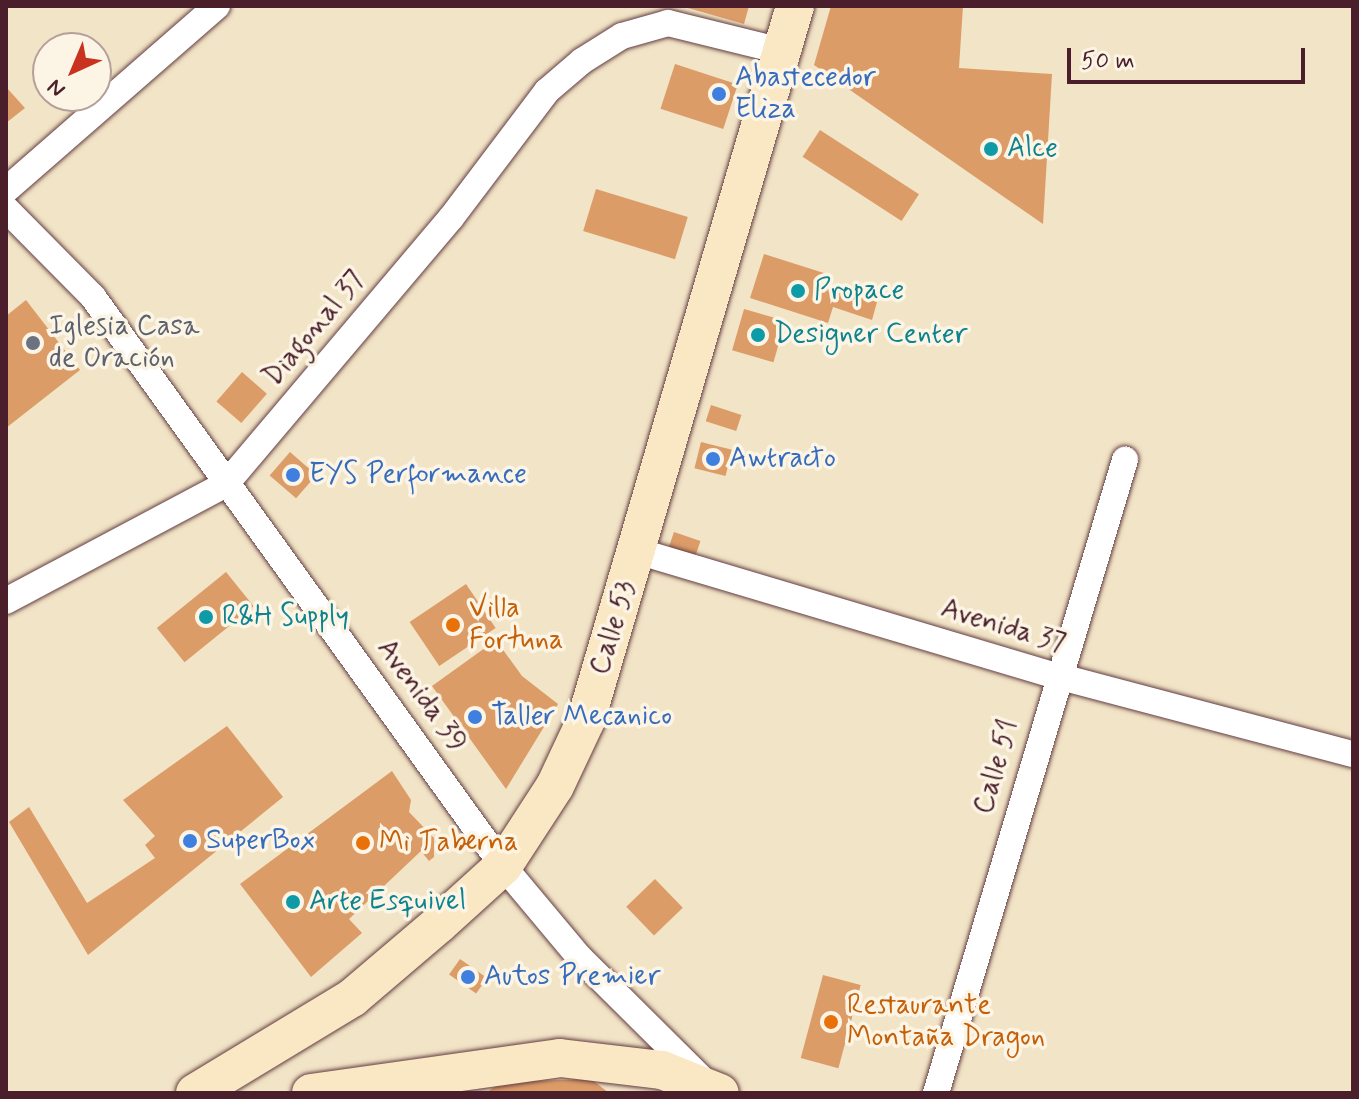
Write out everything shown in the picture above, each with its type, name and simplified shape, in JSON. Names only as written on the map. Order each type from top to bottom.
[{"type":"main road","name":"Calle 53","points":[[195,1093],[352,998],[503,866],[555,786],[586,720],[795,6]]},
{"type":"main road","points":[[311,1093],[560,1058],[662,1070],[717,1092]]},
{"type":"street","points":[[6,190],[217,6]]},
{"type":"street","name":"Diagonal 37","points":[[6,601],[226,484],[451,218],[547,91],[622,36],[668,23],[782,51]]},
{"type":"street","name":"Avenida 39","points":[[6,209],[93,297],[503,866],[580,958],[717,1092]]},
{"type":"street","name":"Calle 51","points":[[936,1093],[1057,676],[1125,460]]},
{"type":"street","name":"Avenida 37","points":[[637,551],[1057,676],[1353,754]]},
{"type":"building","points":[[681,6],[749,6],[744,24]]},
{"type":"building","name":"Alce","points":[[831,6],[963,6],[959,68],[1052,74],[1043,224],[814,65]]},
{"type":"building","points":[[675,64],[738,84],[723,129],[660,109]]},
{"type":"building","points":[[6,87],[25,108],[6,123]]},
{"type":"building","points":[[820,130],[919,194],[902,221],[803,157]]},
{"type":"building","points":[[596,189],[688,217],[675,259],[583,231]]},
{"type":"building","name":"Propace","points":[[764,254],[827,274],[824,285],[877,302],[872,320],[833,307],[828,323],[750,298]]},
{"type":"building","name":"Iglesia Casa de Oración","points":[[26,300],[80,370],[6,428],[6,316]]},
{"type":"building","name":"Designer Center","points":[[744,309],[785,321],[773,362],[732,350]]},
{"type":"building","points":[[242,372],[267,394],[241,423],[216,401]]},
{"type":"building","points":[[711,405],[741,415],[736,431],[706,421]]},
{"type":"building","name":"Awtracto","points":[[701,442],[732,450],[726,476],[694,468]]},
{"type":"building","name":"EYS Performance","points":[[290,452],[316,475],[296,498],[270,475]]},
{"type":"building","points":[[674,532],[700,541],[695,558],[668,549]]},
{"type":"building","name":"R&H Supply","points":[[226,572],[254,606],[185,662],[157,628]]},
{"type":"building","name":"Villa Fortuna","points":[[466,584],[496,628],[439,666],[410,622]]},
{"type":"building","points":[[496,640],[522,676],[558,704],[506,789],[432,686]]},
{"type":"building","name":"SuperBox","points":[[227,726],[283,797],[88,955],[9,822],[29,807],[87,903],[155,858],[145,845],[155,836],[123,800]]},
{"type":"building","points":[[392,771],[411,800],[409,812],[434,838],[434,857],[429,861],[421,851],[349,919],[362,933],[311,977],[240,884]]},
{"type":"building","points":[[655,879],[683,908],[654,936],[626,907]]},
{"type":"building","name":"Autos Premier","points":[[460,959],[487,978],[476,993],[449,975]]},
{"type":"building","name":"Restaurante Montaña Dragon","points":[[823,975],[861,985],[838,1068],[801,1058]]},
{"type":"building","points":[[591,1079],[609,1093],[486,1093],[501,1082]]},
{"type":"place","name":"Abastecedor Eliza","points":[[719,94]]},
{"type":"place","name":"Alce","points":[[991,149]]},
{"type":"place","name":"Propace","points":[[798,291]]},
{"type":"place","name":"Designer Center","points":[[758,335]]},
{"type":"place","name":"Iglesia Casa de Oración","points":[[33,343]]},
{"type":"place","name":"Awtracto","points":[[713,459]]},
{"type":"place","name":"EYS Performance","points":[[293,475]]},
{"type":"place","name":"R&H Supply","points":[[206,617]]},
{"type":"place","name":"Villa Fortuna","points":[[453,625]]},
{"type":"place","name":"Taller Mecanico","points":[[475,717]]},
{"type":"place","name":"SuperBox","points":[[190,841]]},
{"type":"place","name":"Mi Taberna","points":[[363,843]]},
{"type":"place","name":"Arte Esquivel","points":[[293,902]]},
{"type":"place","name":"Autos Premier","points":[[468,977]]},
{"type":"place","name":"Restaurante Montaña Dragon","points":[[831,1022]]}]
